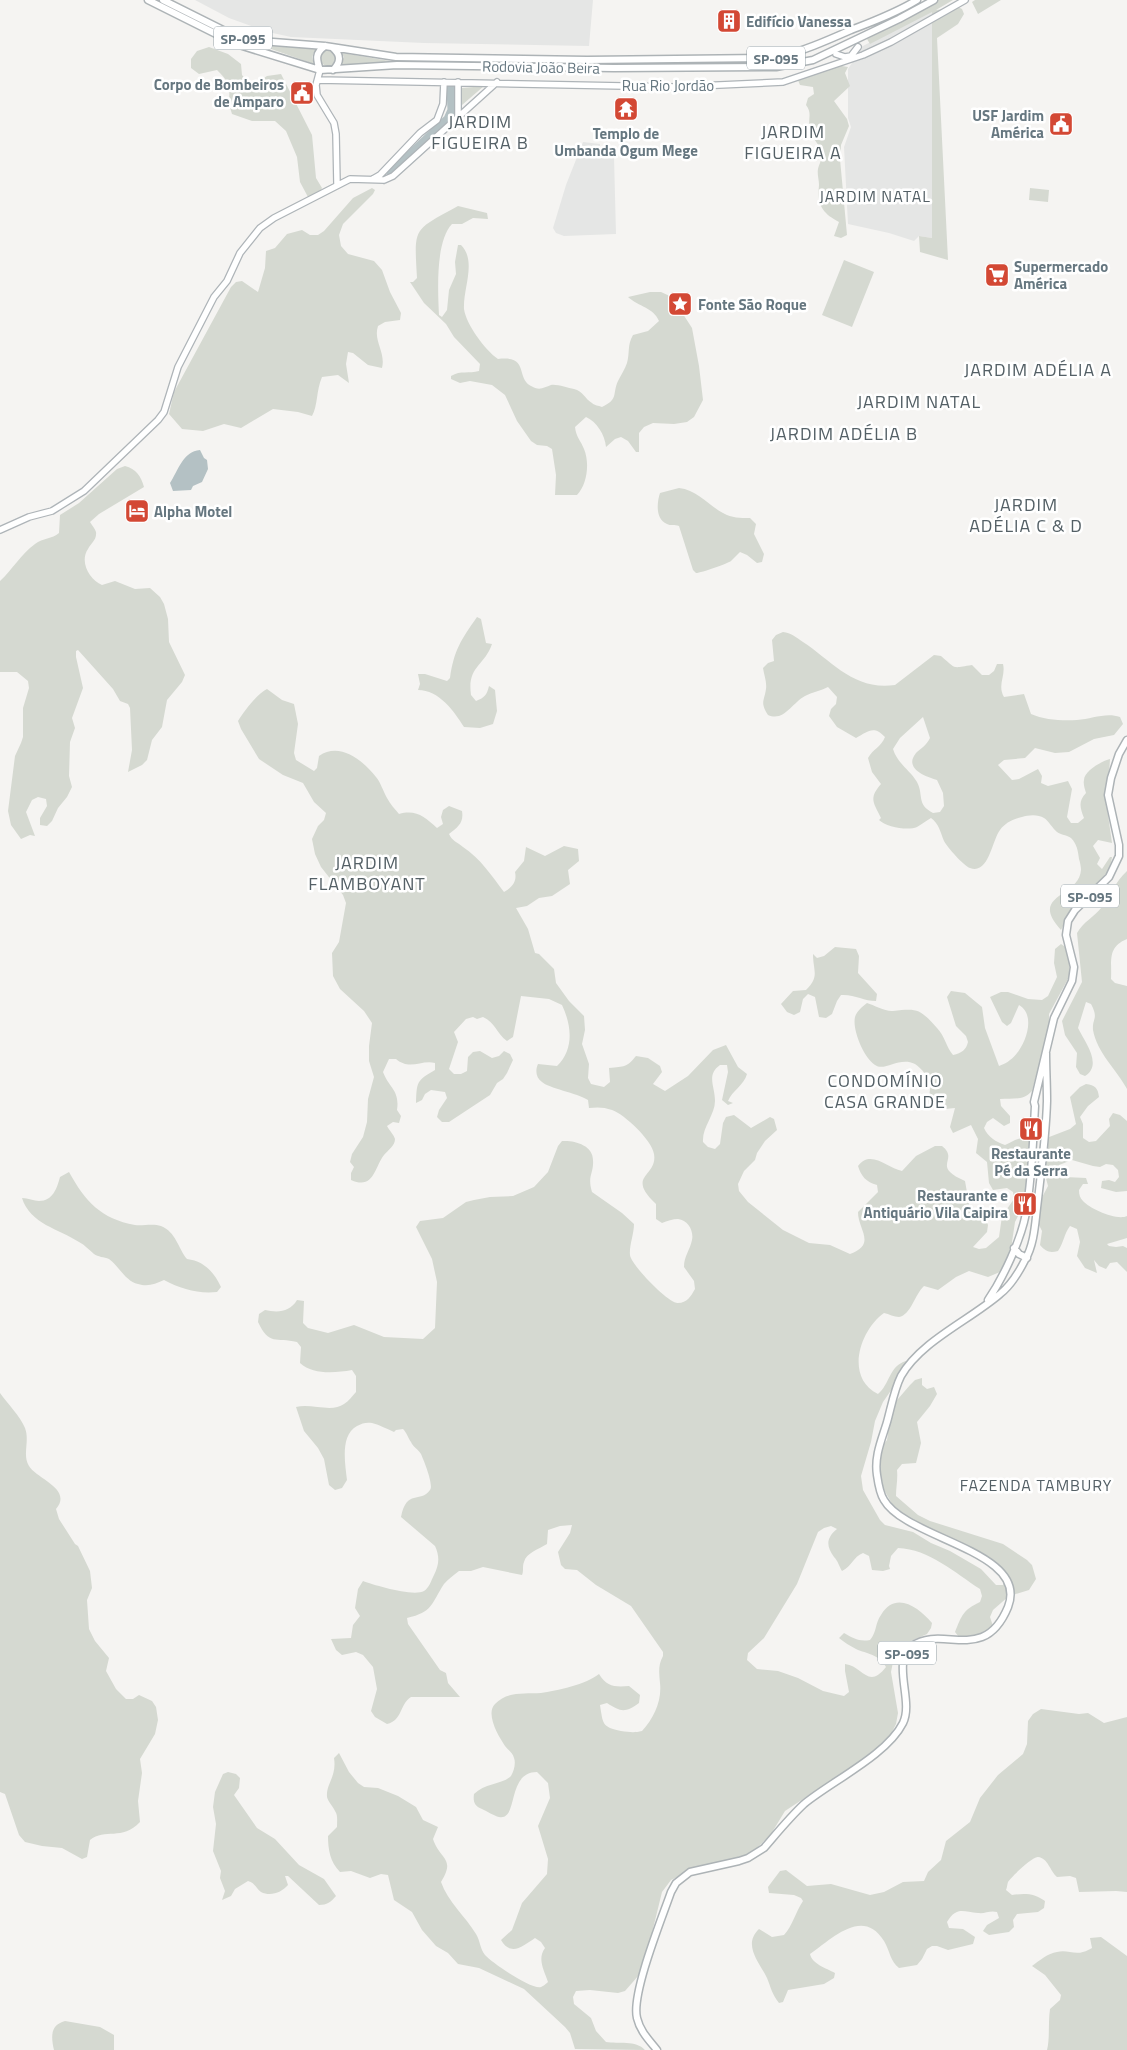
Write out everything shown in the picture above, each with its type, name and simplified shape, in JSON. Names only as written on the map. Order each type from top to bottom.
[{"type":"main road","name":"Rodovia João Beira","points":[[148,0],[236,44],[320,70],[397,65],[614,68],[776,67],[813,60],[857,44],[934,0]]},
{"type":"main road","name":"Rodovia João Beira","points":[[163,0],[234,36],[248,40],[328,47],[396,57],[587,60],[765,60],[790,55],[895,12],[917,0]]},
{"type":"main road","points":[[848,32],[857,44]]},
{"type":"main road","points":[[835,37],[836,52]]},
{"type":"main road","points":[[320,70],[316,56],[328,47],[338,53],[340,58],[338,65],[333,70]]},
{"type":"main road","name":"SP-095","points":[[984,1305],[996,1288],[1026,1215],[1035,1098],[1054,1018],[1072,981],[1074,967],[1066,935],[1068,921],[1075,910],[1109,877],[1119,856],[1119,845],[1108,795],[1111,778],[1119,754],[1127,740]]},
{"type":"main road","name":"SP-095","points":[[657,2050],[640,2028],[636,2016],[636,2006],[641,1980],[671,1892],[676,1883],[690,1872],[739,1861],[757,1853],[764,1848],[803,1805],[891,1740],[904,1722],[906,1709],[903,1660],[910,1647],[926,1640],[967,1641],[982,1637],[992,1631],[1003,1618],[1010,1603],[1010,1589],[1005,1574],[992,1562],[911,1524],[896,1514],[884,1500],[877,1474],[877,1454],[900,1378],[910,1364],[928,1347],[1001,1294],[1014,1279],[1027,1258],[1034,1234],[1046,1103],[1046,1053]]},
{"type":"main road","points":[[1035,1098],[1039,1095],[1046,1103],[1042,1109],[1035,1106]]},
{"type":"main road","points":[[1014,1248],[1027,1258]]},
{"type":"street","name":"Rua Rio Jordão","points":[[318,80],[675,86],[783,82],[863,55],[891,42],[965,0]]},
{"type":"street","points":[[836,64],[836,52],[845,57],[852,56],[857,44]]},
{"type":"street","points":[[857,44],[863,55]]},
{"type":"street","points":[[320,70],[316,85],[317,94],[335,127],[337,184]]},
{"type":"street","points":[[382,178],[420,133],[437,120],[443,104],[444,82]]},
{"type":"street","points":[[458,82],[458,116]]},
{"type":"street","points":[[0,530],[29,517],[52,511],[84,491],[158,420],[164,412],[178,367],[214,298],[227,281],[240,253],[260,228],[274,218],[337,184],[350,179],[373,179],[393,176],[498,82]]},
{"type":"shaded area","points":[[195,0],[593,0],[589,46],[424,43],[291,37],[268,32],[229,18]]},
{"type":"shaded area","points":[[938,0],[953,0],[936,10],[958,7],[962,9],[964,14],[958,24],[937,38],[948,260],[920,252],[919,236],[932,238],[932,12],[870,44],[867,39]]},
{"type":"shaded area","points":[[975,0],[1001,0],[978,14],[972,2]]},
{"type":"shaded area","points":[[932,10],[932,238],[919,236],[914,241],[889,233],[848,224],[844,147],[851,127],[848,118],[848,69],[863,46]]},
{"type":"shaded area","points":[[254,43],[316,49],[312,57],[314,64]]},
{"type":"shaded area","points":[[209,47],[228,54],[241,64],[242,75],[247,81],[256,83],[267,76],[281,74],[312,135],[316,178],[322,188],[319,193],[308,197],[300,182],[297,157],[286,131],[275,121],[252,121],[232,114],[229,87],[217,70],[199,74],[191,68],[191,59],[197,51]]},
{"type":"shaded area","points":[[328,50],[336,58],[328,66],[320,58]]},
{"type":"shaded area","points":[[342,53],[396,62],[340,66],[344,57]]},
{"type":"shaded area","points":[[836,65],[848,67],[845,73],[850,86],[834,101],[847,119],[849,126],[841,145],[840,159],[847,235],[841,238],[834,236],[839,222],[825,212],[819,198],[818,167],[822,155],[810,130],[810,114],[806,105],[808,98],[814,94],[813,87],[800,85],[797,78]]},
{"type":"shaded area","points":[[484,86],[462,105],[462,88]]},
{"type":"shaded area","points":[[583,142],[600,144],[599,152],[614,157],[616,234],[564,236],[556,233],[553,228],[566,185]]},
{"type":"shaded area","points":[[372,188],[375,190],[373,194],[343,224],[339,235],[341,246],[348,254],[374,261],[382,270],[390,292],[401,313],[400,320],[385,322],[378,326],[377,337],[383,362],[382,368],[368,365],[353,353],[348,352],[346,364],[349,383],[338,375],[322,377],[312,416],[273,409],[241,428],[224,424],[203,431],[182,429],[169,414],[174,392],[231,287],[236,282],[242,281],[258,292],[265,268],[266,251],[275,248],[287,234],[302,230],[310,235],[318,235],[324,231],[353,198]]},
{"type":"shaded area","points":[[1030,188],[1049,190],[1048,202],[1029,200]]},
{"type":"shaded area","points":[[458,206],[487,213],[488,219],[473,218],[462,224],[452,224],[447,232],[440,255],[439,315],[442,317],[447,310],[449,290],[456,274],[455,262],[458,245],[461,245],[466,251],[469,267],[464,309],[468,322],[487,350],[498,359],[508,359],[519,364],[524,379],[533,387],[540,389],[553,385],[574,389],[580,391],[593,404],[602,407],[613,399],[616,386],[627,363],[633,335],[648,331],[659,321],[653,313],[628,297],[650,292],[661,292],[672,297],[692,328],[703,400],[694,417],[687,422],[674,424],[653,423],[644,427],[639,433],[639,452],[636,452],[628,441],[621,437],[615,439],[606,447],[600,429],[586,417],[575,427],[587,461],[583,486],[577,495],[555,495],[556,475],[552,449],[547,446],[537,445],[531,441],[517,421],[505,395],[492,385],[470,381],[460,383],[451,379],[451,376],[458,373],[479,371],[480,364],[454,337],[446,324],[424,303],[410,282],[417,278],[416,248],[419,232],[432,220]]},
{"type":"shaded area","points":[[844,260],[874,272],[852,327],[822,315]]},
{"type":"shaded area","points":[[200,450],[207,460],[208,469],[202,482],[193,486],[191,490],[173,491],[170,483],[182,462],[189,454]]},
{"type":"shaded area","points":[[125,466],[138,474],[144,487],[99,514],[90,522],[96,531],[96,535],[86,554],[85,565],[93,579],[102,585],[115,581],[135,589],[150,588],[160,597],[168,619],[169,642],[185,675],[182,682],[167,700],[162,727],[152,740],[147,760],[142,765],[128,772],[132,750],[130,708],[128,704],[120,701],[113,689],[78,650],[76,651],[83,688],[72,718],[75,728],[70,742],[69,776],[72,787],[52,821],[47,826],[40,825],[40,818],[47,806],[46,799],[38,797],[32,800],[26,812],[35,836],[30,835],[21,839],[11,825],[8,811],[15,756],[23,737],[23,708],[29,688],[28,681],[17,672],[0,672],[0,581],[30,548],[38,542],[59,533],[60,515],[79,503],[117,469]]},
{"type":"shaded area","points":[[679,488],[697,495],[726,515],[750,518],[756,524],[754,534],[764,554],[762,562],[757,563],[740,552],[729,562],[696,573],[693,570],[679,526],[663,522],[659,514],[658,501],[660,493]]},
{"type":"shaded area","points":[[477,617],[481,619],[486,643],[492,644],[489,652],[471,678],[471,695],[476,701],[479,700],[486,694],[489,686],[495,690],[497,711],[493,724],[480,728],[464,727],[451,708],[439,697],[426,691],[418,690],[420,684],[418,674],[425,674],[447,681],[450,678],[459,646]]},
{"type":"shaded area","points":[[783,632],[789,633],[834,666],[867,683],[880,686],[895,685],[934,655],[941,656],[955,667],[972,665],[982,675],[989,675],[994,671],[997,664],[1003,664],[1001,688],[1004,697],[1024,694],[1031,714],[1048,719],[1066,720],[1104,715],[1120,717],[1123,724],[1114,735],[1094,739],[1069,752],[1055,753],[1035,748],[1025,758],[1004,760],[998,765],[1012,780],[1019,779],[1038,769],[1042,776],[1041,783],[1048,786],[1068,781],[1072,789],[1067,817],[1071,823],[1078,823],[1084,818],[1080,805],[1086,793],[1084,783],[1087,773],[1110,759],[1107,808],[1112,843],[1098,840],[1093,846],[1100,858],[1097,864],[1102,869],[1110,857],[1112,857],[1110,865],[1102,880],[1076,907],[1061,930],[1052,918],[1050,909],[1052,903],[1072,886],[1078,879],[1081,870],[1077,848],[1071,838],[1057,832],[1042,817],[1030,815],[1019,818],[1009,822],[1002,828],[997,835],[986,862],[976,869],[967,867],[952,852],[944,841],[938,825],[931,818],[917,827],[908,829],[892,826],[879,820],[881,818],[874,805],[873,797],[881,784],[872,772],[868,758],[885,737],[881,733],[871,730],[856,738],[837,727],[829,716],[831,709],[836,704],[837,697],[828,687],[805,696],[788,711],[779,716],[768,715],[763,702],[766,684],[763,668],[768,663],[774,661],[772,640],[776,635]],"holes":[[[923,717],[930,738],[916,753],[912,764],[918,771],[937,780],[943,793],[944,806],[940,812],[933,813],[922,803],[917,782],[897,758],[893,749],[900,738]]]},
{"type":"shaded area","points":[[267,689],[282,700],[294,704],[298,724],[294,753],[296,760],[314,771],[317,768],[319,756],[327,752],[342,752],[350,755],[364,764],[376,777],[388,800],[399,814],[415,813],[428,820],[437,828],[443,824],[441,817],[443,810],[449,806],[462,811],[461,822],[449,834],[450,836],[480,862],[504,892],[514,884],[515,872],[524,861],[526,847],[545,856],[564,846],[578,849],[579,861],[568,870],[570,884],[552,896],[539,898],[527,906],[516,908],[528,929],[535,953],[539,954],[554,969],[556,983],[569,1001],[584,1016],[585,1030],[582,1044],[589,1064],[588,1078],[591,1084],[604,1087],[610,1082],[609,1068],[625,1066],[636,1056],[648,1058],[660,1066],[662,1072],[653,1084],[665,1091],[688,1076],[713,1050],[726,1045],[738,1067],[747,1074],[728,1101],[733,1103],[728,1105],[722,1100],[728,1072],[727,1065],[720,1065],[713,1073],[712,1081],[715,1101],[713,1111],[704,1131],[703,1142],[708,1147],[715,1149],[720,1144],[723,1123],[726,1117],[734,1115],[751,1128],[770,1117],[774,1119],[777,1130],[765,1141],[755,1160],[744,1171],[738,1184],[739,1191],[748,1202],[783,1230],[809,1243],[830,1245],[850,1254],[858,1250],[863,1246],[864,1236],[858,1212],[878,1192],[877,1185],[864,1178],[858,1166],[863,1161],[874,1159],[902,1171],[916,1156],[935,1146],[942,1146],[947,1151],[947,1167],[949,1171],[965,1181],[971,1215],[985,1218],[988,1225],[987,1232],[973,1247],[979,1249],[986,1248],[999,1237],[1002,1216],[1014,1199],[1013,1192],[1007,1188],[993,1190],[989,1183],[987,1162],[976,1153],[978,1139],[971,1125],[953,1133],[950,1127],[955,1108],[945,1109],[932,1098],[930,1083],[927,1077],[915,1064],[903,1062],[883,1067],[875,1065],[863,1050],[857,1036],[855,1017],[858,1011],[867,1003],[890,1011],[918,1011],[940,1031],[953,1055],[963,1051],[968,1042],[966,1036],[956,1026],[947,997],[951,991],[965,993],[982,1007],[985,1028],[999,1066],[1009,1061],[1020,1049],[1027,1033],[1028,1017],[1025,1010],[1019,1005],[1011,1023],[1007,1026],[1002,1022],[990,997],[1001,992],[1008,992],[1028,999],[1042,1000],[1048,996],[1057,977],[1054,963],[1055,949],[1061,944],[1067,948],[1070,963],[1069,977],[1049,1014],[1049,1028],[1032,1091],[1021,1098],[1000,1099],[1001,1106],[1010,1116],[1010,1123],[1004,1126],[993,1118],[987,1122],[984,1128],[990,1137],[1002,1144],[1005,1145],[1022,1139],[1029,1140],[1032,1147],[1025,1202],[1015,1222],[1012,1242],[1013,1249],[1000,1272],[988,1277],[969,1271],[956,1277],[938,1290],[924,1286],[910,1308],[903,1315],[897,1317],[884,1313],[868,1331],[862,1342],[859,1354],[859,1366],[862,1377],[868,1387],[878,1394],[900,1363],[906,1361],[910,1363],[883,1402],[875,1421],[861,1476],[863,1490],[880,1520],[885,1525],[913,1532],[931,1543],[950,1551],[981,1569],[996,1585],[1003,1585],[1006,1579],[979,1551],[927,1528],[902,1513],[892,1504],[879,1479],[879,1451],[887,1440],[892,1406],[915,1380],[922,1378],[922,1385],[927,1389],[934,1387],[937,1394],[917,1422],[921,1443],[916,1463],[902,1464],[897,1470],[896,1496],[918,1515],[930,1521],[1003,1544],[1032,1565],[1036,1579],[1029,1590],[1009,1596],[993,1610],[990,1617],[993,1626],[973,1637],[959,1637],[955,1632],[959,1621],[966,1611],[980,1602],[982,1596],[980,1589],[931,1557],[909,1549],[898,1548],[891,1556],[890,1569],[883,1571],[872,1570],[869,1556],[863,1553],[842,1571],[831,1553],[828,1542],[837,1529],[831,1526],[818,1532],[797,1584],[764,1638],[748,1653],[747,1660],[757,1669],[778,1671],[798,1678],[823,1691],[844,1696],[849,1692],[845,1664],[870,1677],[880,1674],[886,1667],[880,1659],[856,1649],[839,1638],[844,1633],[859,1640],[870,1640],[879,1618],[887,1608],[893,1604],[900,1603],[914,1607],[921,1612],[932,1623],[931,1628],[927,1634],[900,1646],[895,1652],[891,1672],[898,1713],[896,1724],[890,1736],[873,1753],[785,1811],[771,1834],[750,1855],[690,1871],[671,1880],[662,1892],[650,1941],[639,1975],[625,1991],[618,1993],[590,1990],[576,1991],[573,1997],[574,2004],[591,2018],[596,2031],[606,2042],[637,2045],[645,2050],[575,2049],[570,2033],[565,2027],[524,1989],[479,1968],[458,1964],[448,1953],[436,1946],[422,1930],[412,1912],[394,1900],[388,1875],[381,1874],[370,1878],[351,1871],[340,1872],[332,1860],[329,1850],[328,1836],[337,1827],[337,1818],[327,1797],[327,1792],[333,1775],[334,1758],[339,1753],[349,1772],[358,1783],[364,1787],[378,1788],[398,1796],[416,1807],[423,1820],[438,1827],[433,1839],[447,1863],[447,1868],[441,1882],[452,1902],[472,1927],[485,1955],[521,1980],[536,1987],[542,1987],[548,1982],[541,1960],[545,1948],[541,1942],[535,1938],[522,1947],[513,1949],[505,1945],[501,1940],[512,1930],[522,1903],[547,1874],[548,1859],[538,1826],[550,1798],[548,1783],[537,1772],[527,1774],[517,1787],[512,1805],[505,1816],[499,1817],[476,1805],[474,1794],[478,1790],[508,1779],[513,1772],[515,1762],[512,1753],[502,1742],[494,1725],[492,1708],[500,1700],[511,1695],[563,1689],[587,1681],[599,1674],[608,1684],[629,1686],[640,1695],[639,1703],[626,1710],[620,1710],[607,1703],[600,1705],[604,1724],[621,1731],[642,1731],[650,1721],[660,1696],[659,1669],[663,1652],[631,1606],[596,1585],[577,1570],[565,1569],[561,1565],[558,1552],[570,1533],[572,1525],[560,1526],[548,1530],[547,1544],[527,1556],[523,1564],[522,1575],[483,1567],[471,1571],[459,1571],[444,1584],[427,1610],[407,1618],[408,1624],[440,1670],[446,1673],[448,1683],[460,1697],[411,1697],[392,1722],[387,1724],[375,1717],[371,1711],[377,1689],[373,1667],[363,1655],[356,1652],[342,1655],[336,1650],[331,1639],[351,1638],[353,1625],[360,1616],[355,1608],[358,1589],[363,1581],[411,1593],[424,1591],[429,1586],[438,1564],[437,1550],[435,1546],[401,1517],[410,1499],[426,1494],[430,1490],[431,1483],[421,1454],[403,1429],[394,1432],[375,1424],[363,1423],[352,1430],[346,1443],[345,1466],[347,1480],[342,1488],[335,1490],[329,1485],[324,1459],[318,1448],[304,1431],[296,1407],[339,1407],[356,1392],[356,1376],[352,1370],[324,1372],[305,1367],[300,1363],[301,1347],[297,1342],[270,1338],[262,1330],[258,1322],[259,1314],[265,1310],[283,1311],[291,1307],[297,1300],[304,1301],[303,1323],[308,1328],[328,1333],[354,1325],[384,1337],[423,1339],[435,1328],[437,1282],[432,1259],[416,1227],[420,1221],[443,1218],[466,1202],[490,1197],[513,1196],[534,1187],[548,1172],[558,1146],[562,1141],[582,1144],[590,1151],[593,1160],[590,1178],[592,1192],[634,1224],[630,1251],[632,1260],[643,1275],[673,1302],[681,1303],[690,1297],[695,1289],[694,1281],[684,1267],[692,1240],[692,1233],[690,1226],[685,1221],[674,1219],[662,1223],[656,1219],[656,1204],[643,1187],[645,1177],[654,1162],[654,1154],[652,1148],[637,1128],[617,1112],[598,1107],[589,1108],[588,1100],[545,1084],[538,1078],[536,1071],[538,1064],[557,1066],[563,1060],[569,1045],[568,1021],[562,1005],[549,999],[521,996],[513,1037],[507,1041],[483,1017],[466,1019],[454,1032],[458,1042],[449,1069],[454,1074],[461,1074],[467,1071],[468,1057],[473,1052],[480,1051],[492,1058],[499,1056],[504,1051],[510,1054],[513,1060],[507,1073],[497,1083],[490,1095],[449,1122],[442,1122],[437,1117],[447,1098],[445,1092],[431,1090],[425,1094],[422,1100],[416,1103],[417,1086],[424,1077],[435,1070],[435,1063],[406,1064],[396,1059],[389,1059],[383,1072],[395,1093],[398,1103],[397,1110],[401,1116],[399,1123],[393,1122],[387,1126],[395,1141],[369,1180],[359,1182],[351,1180],[351,1173],[354,1167],[350,1162],[352,1154],[363,1137],[367,1122],[368,1099],[374,1077],[369,1061],[372,1023],[364,1011],[340,989],[333,976],[332,953],[339,942],[346,903],[343,895],[321,867],[315,854],[312,839],[318,826],[324,820],[326,813],[314,802],[303,783],[283,775],[259,759],[238,721],[255,698]]},
{"type":"shaded area","points":[[1127,871],[1127,939],[1113,950],[1111,979],[1115,983],[1127,986],[1127,1089],[1103,1054],[1095,1038],[1093,1026],[1095,1013],[1091,1004],[1086,1002],[1078,1028],[1093,1060],[1090,1071],[1085,1076],[1080,1074],[1076,1067],[1077,1053],[1065,1035],[1062,1021],[1082,982],[1077,933],[1102,907]]},
{"type":"shaded area","points":[[835,947],[856,949],[859,956],[858,973],[877,994],[876,1001],[841,995],[832,1014],[826,1018],[819,1017],[815,997],[808,994],[803,999],[800,1012],[794,1015],[787,1012],[781,1004],[793,991],[806,990],[813,981],[815,973],[813,954],[817,958],[824,956]]},
{"type":"shaded area","points":[[1086,1084],[1096,1088],[1099,1097],[1088,1106],[1080,1117],[1083,1124],[1083,1138],[1089,1142],[1096,1141],[1110,1126],[1109,1119],[1113,1113],[1120,1115],[1127,1121],[1127,1191],[1116,1192],[1101,1188],[1102,1181],[1109,1180],[1115,1182],[1119,1177],[1118,1170],[1113,1165],[1106,1164],[1100,1167],[1072,1160],[1059,1165],[1060,1172],[1065,1177],[1086,1178],[1088,1184],[1083,1184],[1079,1190],[1079,1195],[1086,1204],[1111,1216],[1127,1216],[1127,1238],[1107,1244],[1109,1246],[1123,1246],[1127,1248],[1127,1272],[1117,1262],[1110,1263],[1106,1269],[1099,1266],[1094,1260],[1097,1273],[1085,1268],[1077,1256],[1080,1242],[1077,1229],[1070,1226],[1058,1251],[1048,1251],[1040,1245],[1042,1231],[1036,1219],[1038,1205],[1048,1186],[1039,1152],[1040,1145],[1044,1139],[1070,1129],[1076,1124],[1070,1097]]},
{"type":"shaded area","points":[[69,1172],[81,1192],[103,1213],[135,1225],[158,1225],[170,1232],[187,1259],[198,1262],[208,1268],[221,1287],[217,1292],[203,1292],[183,1288],[164,1280],[148,1285],[133,1282],[109,1259],[96,1255],[81,1243],[38,1220],[31,1214],[22,1198],[39,1201],[48,1199],[56,1189],[60,1177]]},
{"type":"shaded area","points":[[0,1393],[25,1428],[27,1438],[26,1457],[29,1466],[57,1490],[60,1496],[60,1502],[56,1509],[59,1519],[78,1546],[90,1571],[92,1588],[87,1600],[89,1629],[95,1641],[109,1658],[106,1671],[116,1689],[126,1699],[133,1699],[139,1695],[152,1701],[156,1707],[158,1720],[155,1734],[140,1759],[142,1773],[138,1801],[140,1822],[127,1831],[102,1835],[90,1840],[87,1857],[82,1859],[62,1848],[25,1842],[19,1835],[5,1794],[0,1792]]},
{"type":"shaded area","points":[[1041,1709],[1079,1714],[1088,1713],[1104,1723],[1127,1717],[1127,1892],[1079,1892],[1076,1878],[1070,1876],[1057,1877],[1047,1862],[1038,1857],[1022,1867],[1010,1879],[1006,1890],[1012,1895],[1025,1894],[1037,1896],[1045,1901],[1044,1908],[1038,1912],[1017,1914],[1013,1920],[1014,1927],[1009,1932],[989,1935],[983,1931],[987,1925],[999,1918],[997,1912],[957,1912],[947,1922],[949,1928],[963,1929],[975,1937],[973,1944],[948,1950],[932,1946],[927,1949],[917,1965],[899,1968],[892,1959],[884,1941],[876,1931],[867,1926],[857,1926],[838,1934],[810,1954],[816,1963],[835,1973],[834,1978],[824,1984],[788,1990],[783,2002],[779,2003],[754,1954],[752,1941],[759,1929],[772,1937],[784,1935],[803,1901],[794,1895],[769,1893],[768,1887],[780,1871],[786,1870],[807,1886],[831,1884],[870,1895],[884,1892],[903,1882],[924,1881],[928,1872],[941,1860],[946,1841],[970,1822],[980,1798],[998,1775],[1023,1754],[1027,1744],[1028,1721],[1033,1714]]},
{"type":"shaded area","points":[[228,1772],[236,1774],[240,1778],[239,1788],[234,1795],[257,1828],[275,1839],[299,1865],[324,1879],[336,1896],[331,1901],[319,1905],[288,1876],[285,1876],[288,1885],[276,1893],[261,1892],[254,1884],[248,1881],[235,1889],[231,1896],[222,1900],[225,1891],[220,1878],[221,1871],[213,1851],[216,1824],[213,1807],[215,1792],[223,1774]]},
{"type":"shaded area","points":[[1101,1937],[1127,1956],[1127,2050],[1047,2050],[1050,2009],[1060,2000],[1061,1995],[1045,1975],[1032,1966],[1054,1953],[1086,1951],[1092,1948],[1090,1938]]},
{"type":"shaded area","points":[[65,2021],[100,2027],[114,2035],[114,2050],[54,2050],[52,2041],[54,2029]]},
{"type":"waterway","points":[[391,173],[448,119],[452,110],[451,89]]},
{"type":"place","name":"Edifício Vanessa","points":[[729,21]]},
{"type":"place","name":"Corpo de Bombeiros de Amparo","points":[[302,93]]},
{"type":"place","name":"Templo de Umbanda Ogum Mege","points":[[626,109]]},
{"type":"place","name":"USF Jardim América","points":[[1061,124]]},
{"type":"place","name":"Supermercado América","points":[[997,275]]},
{"type":"place","name":"Fonte São Roque","points":[[680,304]]},
{"type":"place","name":"Alpha Motel","points":[[137,511]]},
{"type":"place","name":"Restaurante Pé da Serra","points":[[1031,1129]]},
{"type":"place","name":"Restaurante e Antiquário Vila Caipira","points":[[1025,1204]]},
{"type":"district","name":"JARDIM FIGUEIRA B","points":[[480,131]]},
{"type":"district","name":"JARDIM FIGUEIRA A","points":[[793,141]]},
{"type":"district","name":"JARDIM NATAL","points":[[875,196]]},
{"type":"district","name":"JARDIM ADÉLIA A","points":[[1038,369]]},
{"type":"district","name":"JARDIM NATAL","points":[[919,401]]},
{"type":"district","name":"JARDIM ADÉLIA B","points":[[844,433]]},
{"type":"district","name":"JARDIM ADÉLIA C & D","points":[[1026,514]]},
{"type":"district","name":"JARDIM FLAMBOYANT","points":[[367,872]]},
{"type":"district","name":"CONDOMÍNIO CASA GRANDE","points":[[885,1090]]},
{"type":"district","name":"FAZENDA TAMBURY","points":[[1036,1485]]}]
